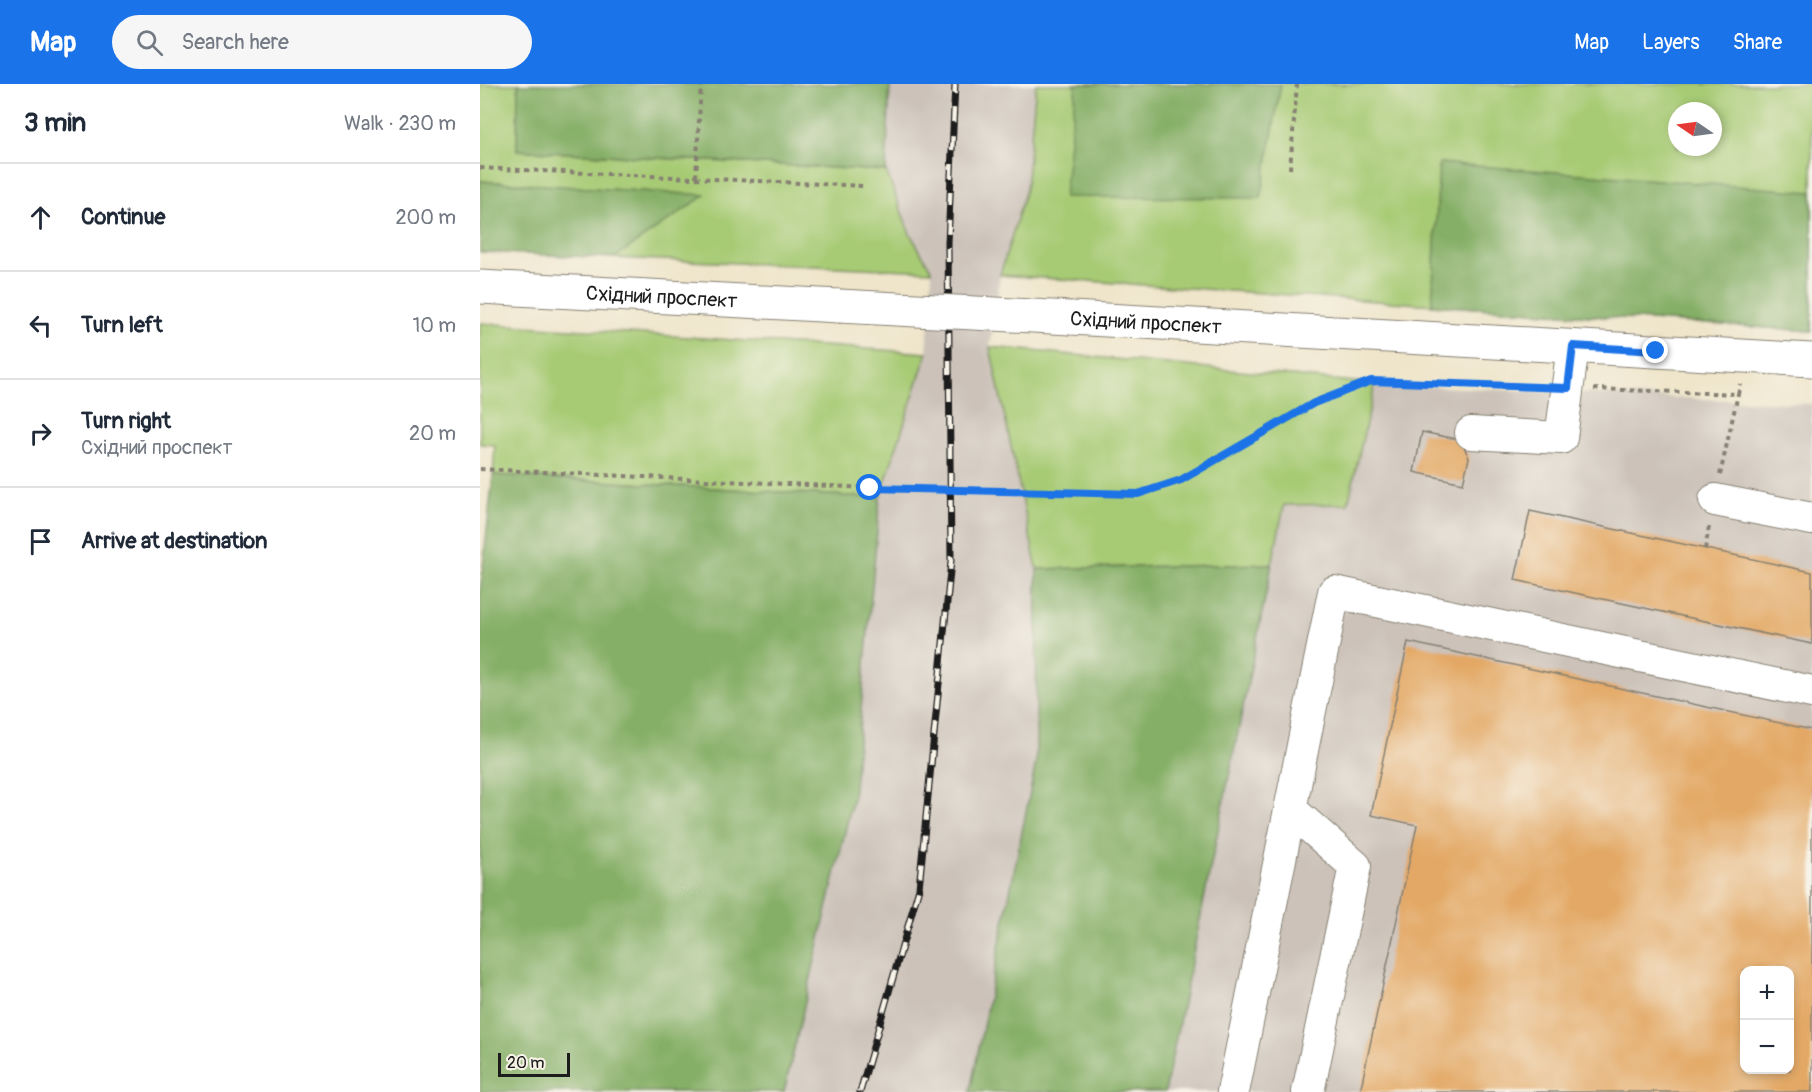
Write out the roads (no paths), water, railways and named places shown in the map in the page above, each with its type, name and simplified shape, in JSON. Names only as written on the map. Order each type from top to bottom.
[{"type":"main road","name":"Східний проспект","points":[[480,286],[1812,360]]},
{"type":"lane","points":[[1471,433],[1561,438],[1573,346]]},
{"type":"lane","points":[[1715,500],[1812,519]]},
{"type":"lane","points":[[1233,1092],[1334,592],[1812,692]]},
{"type":"lane","points":[[1290,809],[1355,866],[1308,1092]]},
{"type":"railway","points":[[860,1092],[919,888],[951,561],[948,243],[955,84]]}]
